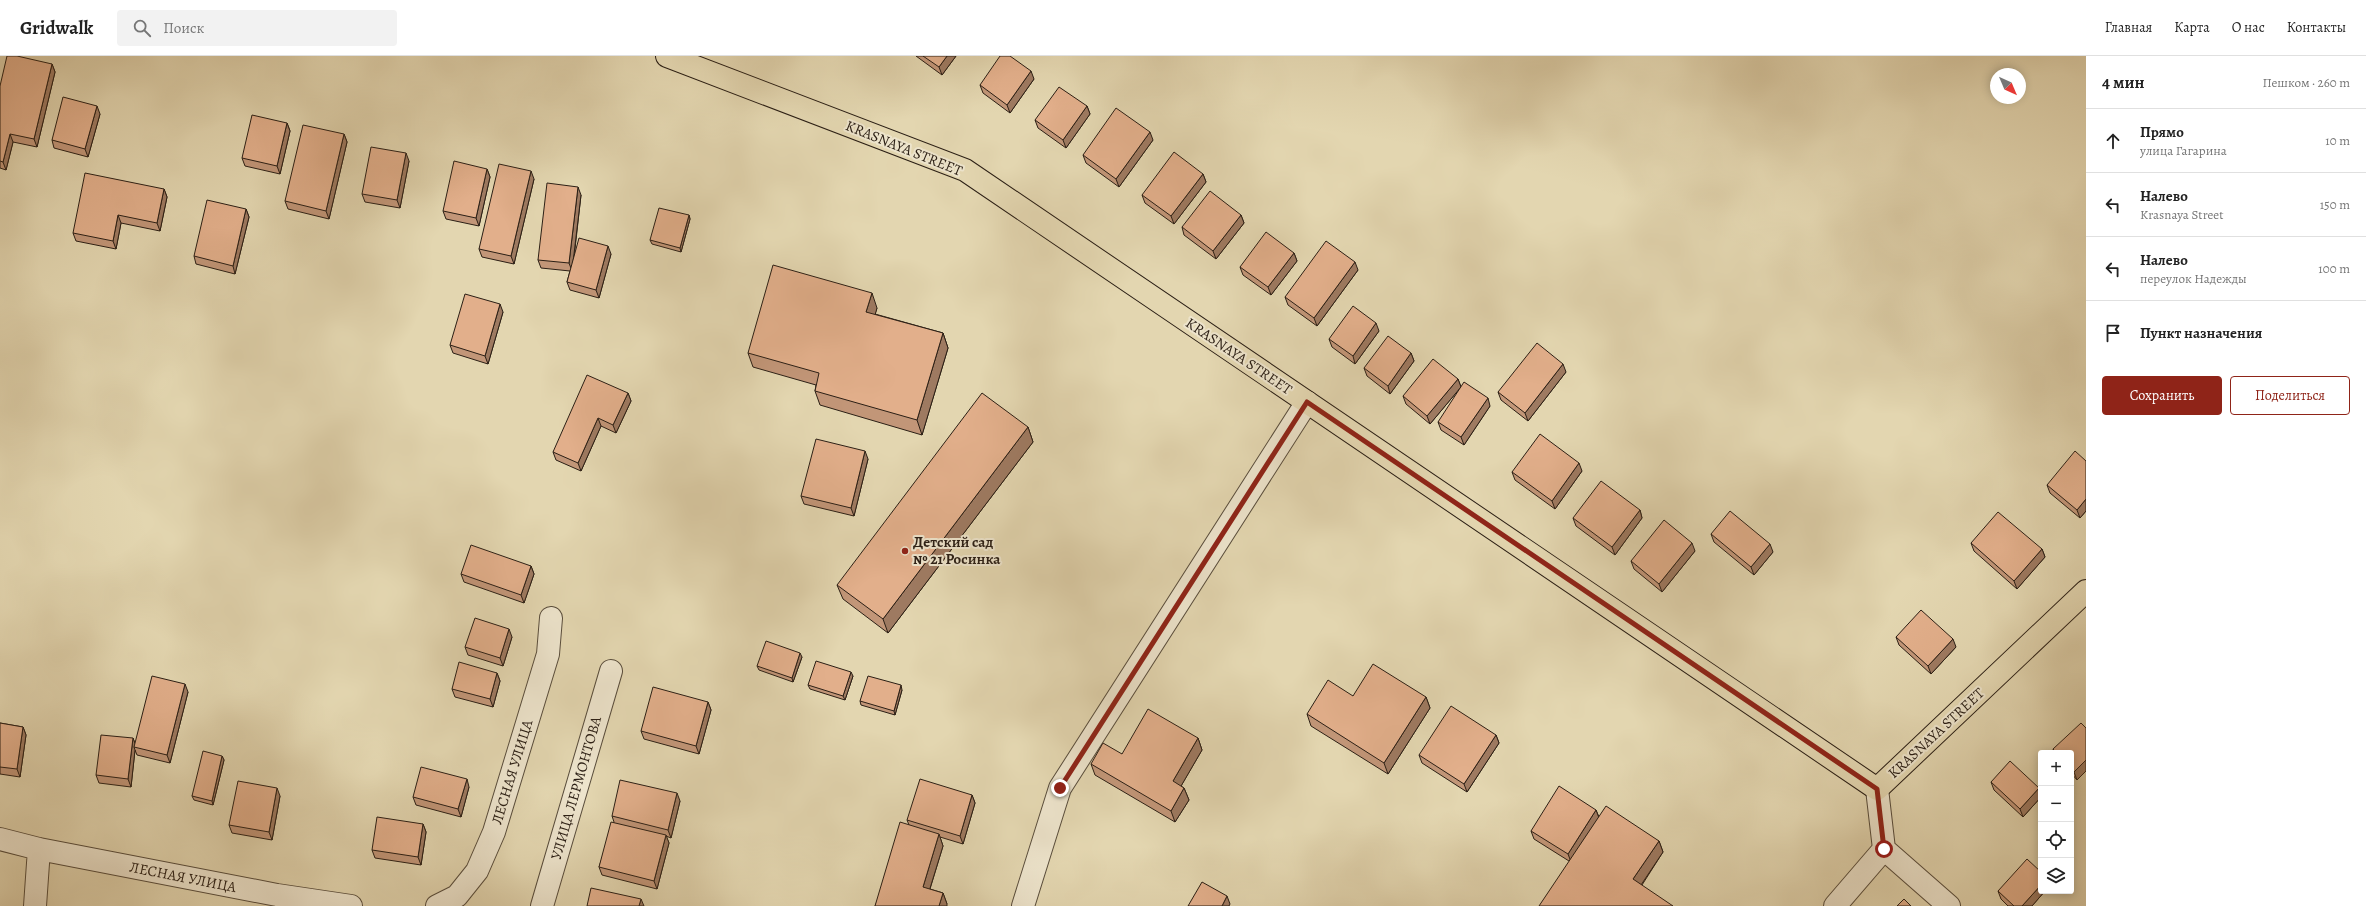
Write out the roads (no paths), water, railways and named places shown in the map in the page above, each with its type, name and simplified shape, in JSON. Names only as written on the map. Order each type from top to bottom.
[{"type":"main road","name":"KRASNAYA STREET","points":[[667,56],[965,170],[1877,789],[2086,591]]},
{"type":"street","points":[[1023,906],[1060,788],[1307,402]]},
{"type":"street","name":"ЛЕСНАЯ УЛИЦА","points":[[437,906],[457,896],[477,871],[494,832],[548,654],[551,618]]},
{"type":"street","name":"УЛИЦА ЛЕРМОНТОВА","points":[[542,906],[611,670]]},
{"type":"street","points":[[1877,789],[1884,849],[1949,906]]},
{"type":"street","name":"ЛЕСНАЯ УЛИЦА","points":[[0,839],[277,895],[351,906]]},
{"type":"street","points":[[35,906],[39,848]]},
{"type":"street","points":[[1834,906],[1884,849]]},
{"type":"place","name":"Детский сад № 21 Росинка","points":[[905,551]]}]
